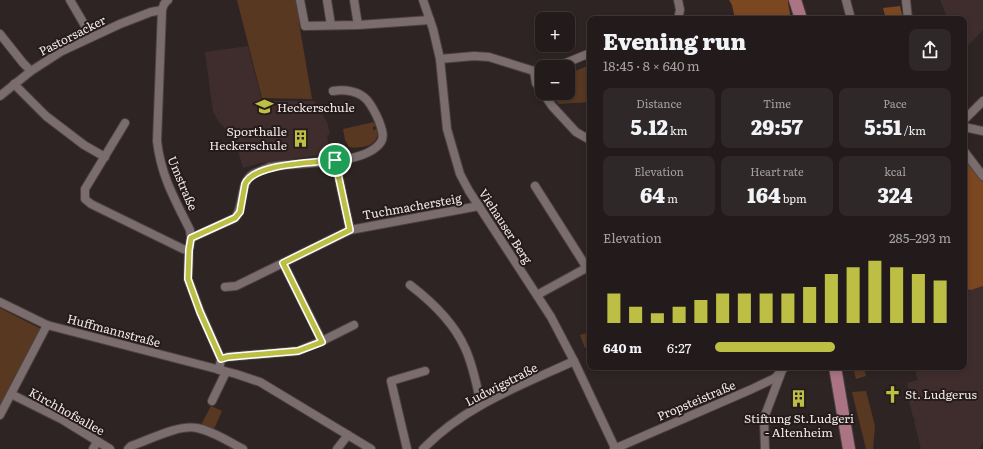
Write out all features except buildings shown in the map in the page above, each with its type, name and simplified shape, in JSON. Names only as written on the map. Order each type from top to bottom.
[{"type":"main road","points":[[795,0],[800,16]]},
{"type":"main road","points":[[836,370],[849,448]]},
{"type":"street","points":[[70,0],[91,36]]},
{"type":"street","points":[[300,0],[305,26],[358,25],[430,20]]},
{"type":"street","points":[[327,0],[331,25]]},
{"type":"street","points":[[354,0],[358,25]]},
{"type":"street","name":"Viehauser Berg","points":[[423,0],[440,59],[447,129],[460,174],[551,317],[574,361],[614,449]]},
{"type":"street","points":[[678,0],[680,10],[679,16]]},
{"type":"street","points":[[846,0],[850,16]]},
{"type":"street","points":[[906,0],[908,16]]},
{"type":"street","name":"Pastorsacker","points":[[0,96],[31,71],[62,51],[91,36],[151,12],[164,3]]},
{"type":"street","name":"Umstraße","points":[[164,3],[157,141],[159,158],[162,171],[190,230],[191,238],[188,279],[200,312],[221,359],[223,371]]},
{"type":"street","points":[[0,34],[31,71]]},
{"type":"street","points":[[573,60],[587,54]]},
{"type":"street","points":[[440,59],[474,56],[489,57],[535,70]]},
{"type":"street","points":[[14,84],[46,116],[84,145],[105,156]]},
{"type":"street","points":[[191,238],[235,218],[240,212],[247,179],[253,175],[270,168],[346,159],[362,155],[380,142],[382,132],[374,111],[364,97],[357,93],[339,90],[334,91]]},
{"type":"street","points":[[548,100],[576,132],[587,138]]},
{"type":"street","points":[[967,117],[983,101]]},
{"type":"street","points":[[125,123],[85,189],[85,197],[87,201],[183,249],[189,250]]},
{"type":"street","points":[[967,127],[983,130]]},
{"type":"street","points":[[967,155],[983,176]]},
{"type":"street","name":"Tuchmachersteig","points":[[335,160],[350,230]]},
{"type":"street","points":[[535,186],[587,265]]},
{"type":"street","name":"Tuchmachersteig","points":[[225,287],[236,286],[350,230],[479,206]]},
{"type":"street","points":[[283,263],[322,342]]},
{"type":"street","points":[[537,295],[587,268]]},
{"type":"street","points":[[410,285],[448,321],[465,347],[476,380],[481,405]]},
{"type":"street","name":"Huffmannstraße","points":[[0,302],[47,325],[260,382],[371,449]]},
{"type":"street","points":[[0,415],[47,325]]},
{"type":"street","points":[[221,359],[228,357],[298,351],[322,342],[354,325]]},
{"type":"street","name":"Ludwigstraße","points":[[423,449],[444,430],[481,405],[574,361]]},
{"type":"street","name":"Propsteistraße","points":[[614,449],[752,389],[775,378],[782,370]]},
{"type":"street","points":[[765,449],[764,418],[783,370]]},
{"type":"street","points":[[212,401],[223,371]]},
{"type":"street","points":[[407,449],[391,381],[425,371]]},
{"type":"street","name":"Kirchhofsallee","points":[[11,394],[63,420],[95,445],[110,449]]},
{"type":"street","points":[[128,449],[131,446],[165,434],[186,428],[197,428],[211,433],[243,449]]},
{"type":"street","points":[[337,449],[348,434]]},
{"type":"shaded area","points":[[237,0],[297,0],[301,22],[299,23],[312,99],[262,98]]},
{"type":"shaded area","points":[[729,0],[789,0],[788,3],[790,16],[734,16],[732,5]]},
{"type":"shaded area","points":[[940,0],[983,0],[983,30],[967,47],[967,16],[947,16]]},
{"type":"shaded area","points":[[900,6],[902,16],[885,16],[883,8]]},
{"type":"shaded area","name":"Heckerschule","points":[[248,46],[262,101],[315,101],[317,112],[323,115],[328,125],[330,134],[327,135],[330,154],[261,163],[243,168],[235,140],[219,122],[213,112],[205,52]]},
{"type":"shaded area","points":[[587,66],[587,102],[559,104],[555,100],[575,100],[575,71]]},
{"type":"shaded area","points":[[374,122],[376,126],[373,127],[373,130],[377,129],[377,135],[373,143],[364,147],[349,147],[345,140],[343,129]]},
{"type":"shaded area","points":[[967,161],[983,182],[983,286],[971,290],[967,289]]},
{"type":"shaded area","points":[[983,286],[983,442],[979,449],[921,449],[915,420],[908,398],[911,397],[907,383],[918,380],[915,370],[967,370],[967,291]]},
{"type":"shaded area","points":[[0,308],[41,329],[0,407]]},
{"type":"shaded area","points":[[587,333],[587,348],[585,348],[580,335]]},
{"type":"shaded area","points":[[854,370],[865,370],[866,376],[856,379]]},
{"type":"shaded area","points":[[866,391],[875,426],[873,449],[866,449],[852,392]]},
{"type":"shaded area","points":[[211,406],[222,411],[214,429],[201,425]]},
{"type":"place","name":"Heckerschule","points":[[264,107]]},
{"type":"place","name":"Sporthalle Heckerschule","points":[[300,138]]},
{"type":"place","name":"St. Ludgerus","points":[[892,394]]},
{"type":"place","name":"Stiftung St.Ludgeri - Altenheim","points":[[799,399]]},
{"type":"route","points":[[335,160],[350,230],[283,263],[322,342],[298,351],[228,357],[221,359],[200,312],[188,279],[191,238],[235,218],[240,212],[247,179],[253,175],[270,168],[335,160]]}]
